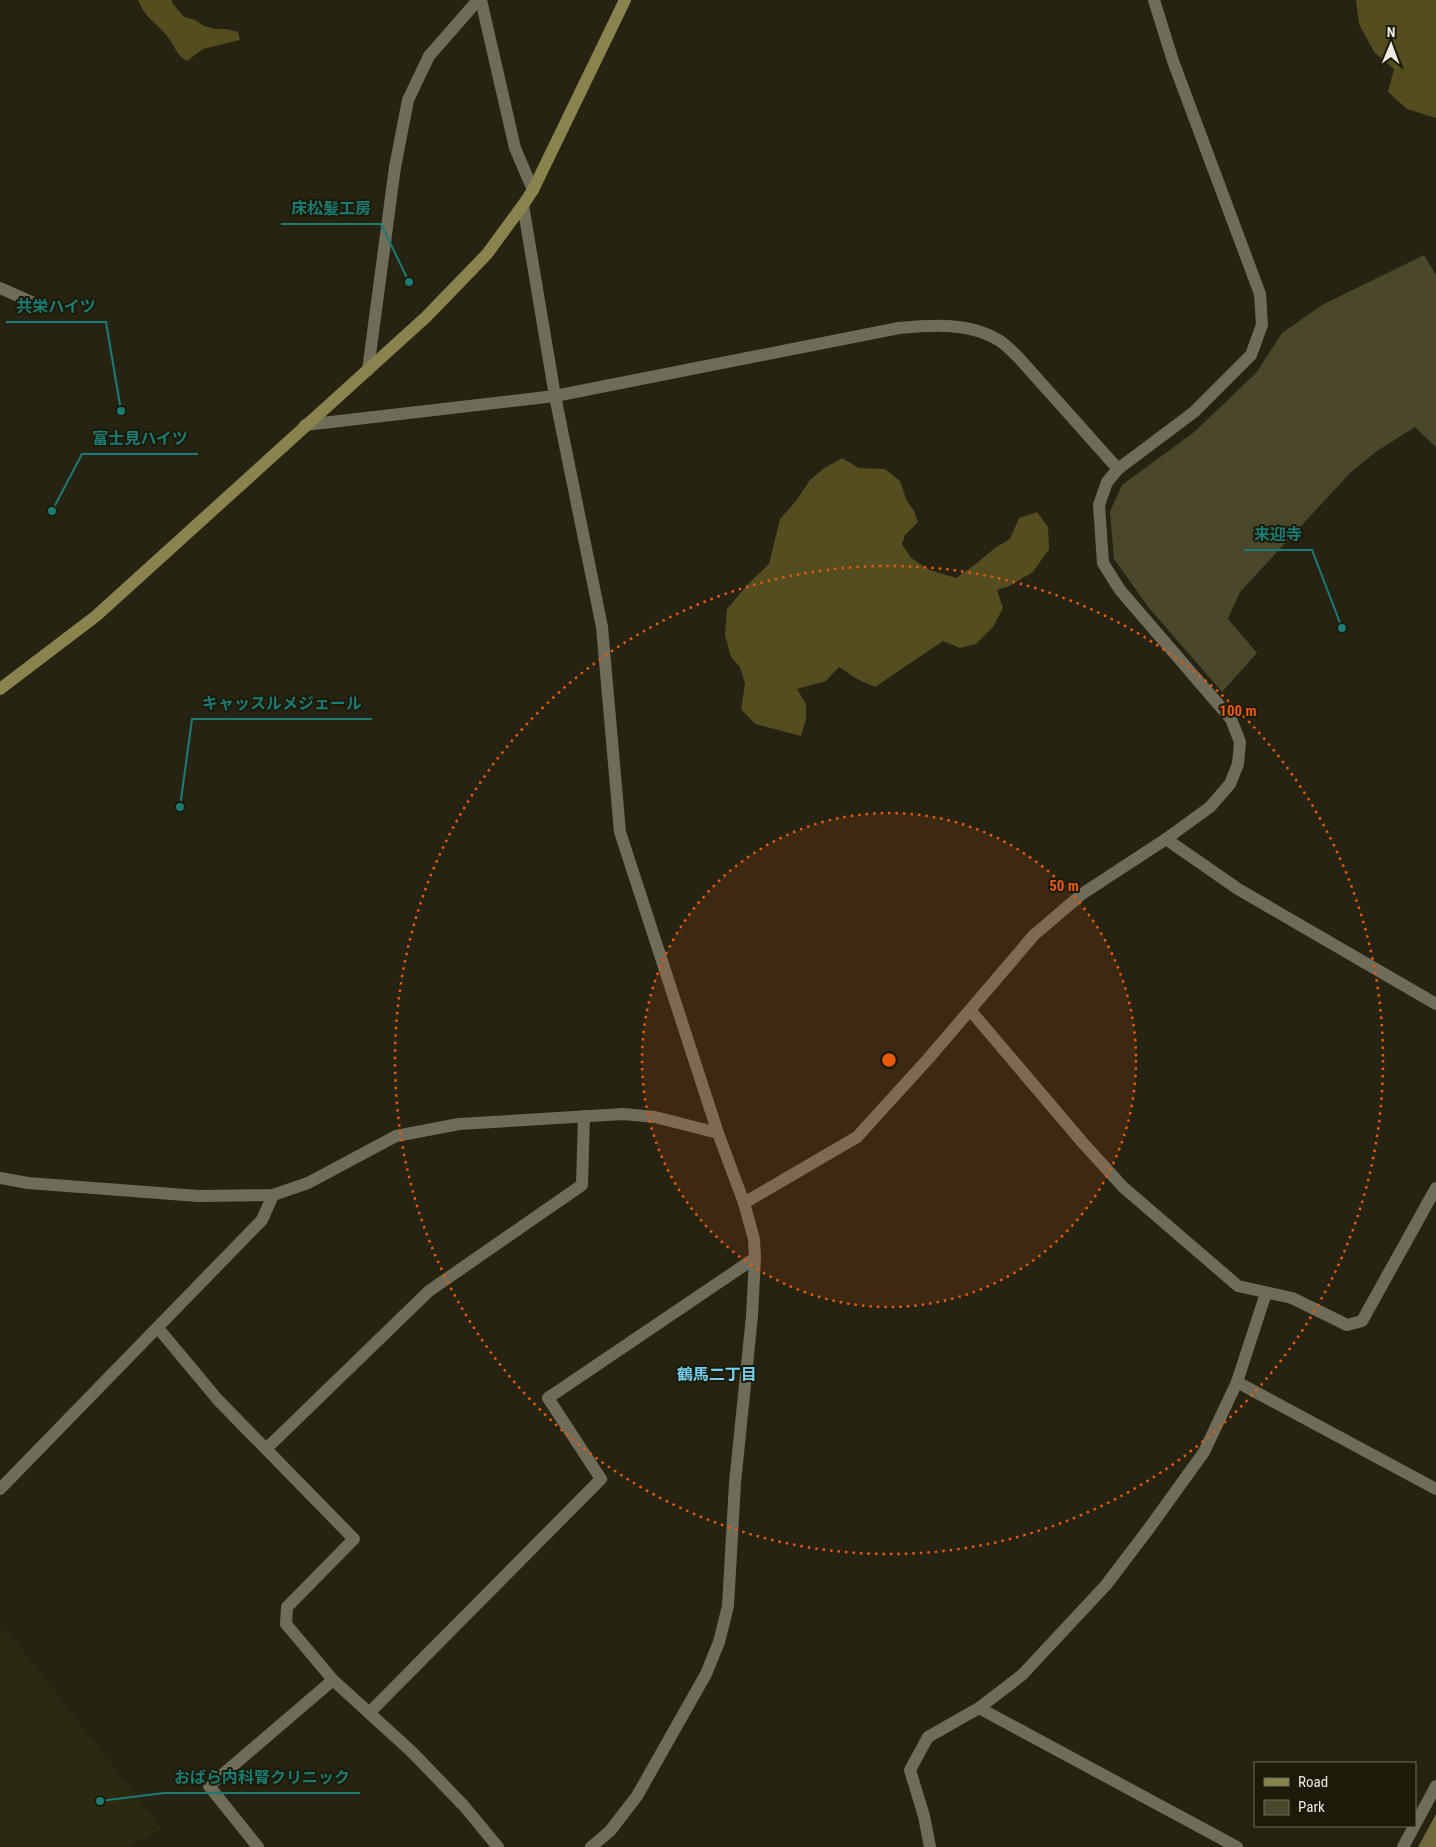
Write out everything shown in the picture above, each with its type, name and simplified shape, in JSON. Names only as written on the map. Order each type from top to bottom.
[{"type":"street","points":[[479,0],[514,148],[532,190]]},
{"type":"street","points":[[368,370],[394,167],[408,100],[429,56],[479,0]]},
{"type":"street","points":[[0,689],[96,616],[426,317],[487,254],[532,190],[625,0]]},
{"type":"street","points":[[744,1203],[857,1137],[1034,935],[1082,894],[1166,839],[1210,807],[1230,784],[1238,764],[1240,742],[1231,719],[1120,590],[1103,563],[1099,505],[1107,482],[1118,469],[1194,412],[1245,362],[1251,355],[1262,325],[1260,294],[1174,61],[1154,0]]},
{"type":"street","points":[[523,205],[555,396],[602,627],[620,832],[718,1133],[744,1203],[754,1239],[755,1258],[752,1316],[735,1483],[728,1606],[719,1642],[706,1674],[637,1796],[610,1831],[591,1847]]},
{"type":"street","points":[[0,288],[36,304]]},
{"type":"street","points":[[305,425],[555,396],[900,328],[942,324],[980,331],[1001,342],[1018,357],[1118,469]]},
{"type":"street","points":[[1166,839],[1238,889],[1436,1004]]},
{"type":"street","points":[[970,1010],[1123,1187],[1238,1286],[1292,1298],[1347,1325],[1362,1321],[1436,1188]]},
{"type":"street","points":[[0,1178],[28,1184],[198,1196],[272,1195],[308,1183],[396,1136],[459,1124],[623,1114],[655,1116],[718,1133]]},
{"type":"street","points":[[266,1449],[429,1291],[582,1185],[584,1116]]},
{"type":"street","points":[[0,1489],[262,1220],[272,1195]]},
{"type":"street","points":[[369,1713],[601,1479],[548,1398],[755,1258]]},
{"type":"street","points":[[930,1847],[924,1816],[910,1770],[928,1737],[979,1708],[1022,1675],[1106,1585],[1204,1452],[1237,1382],[1266,1293]]},
{"type":"street","points":[[158,1328],[218,1400],[354,1539],[287,1606],[286,1624],[333,1680],[412,1752],[464,1806],[498,1847]]},
{"type":"street","points":[[1237,1382],[1436,1489]]},
{"type":"street","points":[[258,1847],[209,1786],[333,1680]]},
{"type":"street","points":[[979,1708],[1237,1847]]},
{"type":"street","points":[[1416,1823],[1436,1786]]},
{"type":"street","points":[[1403,1847],[1414,1827]]},
{"type":"street","points":[[606,1847],[610,1831]]},
{"type":"shaded area","points":[[138,0],[172,0],[172,3],[184,17],[195,20],[204,26],[238,32],[240,40],[203,49],[187,61],[178,53],[166,35],[149,17]]},
{"type":"shaded area","points":[[1356,0],[1436,0],[1436,118],[1407,109],[1388,92],[1394,69],[1374,52],[1359,24]]},
{"type":"shaded area","points":[[842,458],[859,468],[885,469],[900,481],[907,501],[914,511],[918,522],[905,535],[902,544],[911,558],[930,570],[956,578],[1010,539],[1019,518],[1037,512],[1048,527],[1049,549],[1033,572],[1009,586],[997,590],[1003,608],[993,627],[976,644],[960,648],[943,641],[875,687],[857,679],[839,667],[826,681],[797,689],[806,704],[806,719],[801,736],[755,724],[741,709],[745,684],[740,667],[731,657],[725,635],[727,609],[748,584],[769,564],[780,519],[796,501],[810,480],[823,469]]},
{"type":"shaded area","points":[[6,1629],[162,1829],[128,1847],[0,1847],[0,1633]]},
{"type":"shaded area","points":[[1436,1814],[1436,1847],[1418,1847]]},
{"type":"green space","points":[[1424,255],[1436,275],[1436,447],[1415,427],[1377,451],[1351,472],[1240,592],[1228,619],[1257,653],[1222,692],[1149,608],[1114,559],[1110,512],[1122,485],[1193,433],[1256,373],[1282,333],[1322,305]]},
{"type":"place","name":"床松髪工房","points":[[409,282]]},
{"type":"place","name":"共栄ハイツ","points":[[121,411]]},
{"type":"place","name":"富士見ハイツ","points":[[52,511]]},
{"type":"place","name":"来迎寺","points":[[1342,628]]},
{"type":"place","name":"キャッスルメジェール","points":[[180,807]]},
{"type":"place","name":"おばら内科腎クリニック","points":[[100,1801]]},
{"type":"district","name":"鶴馬二丁目","points":[[717,1374]]}]
